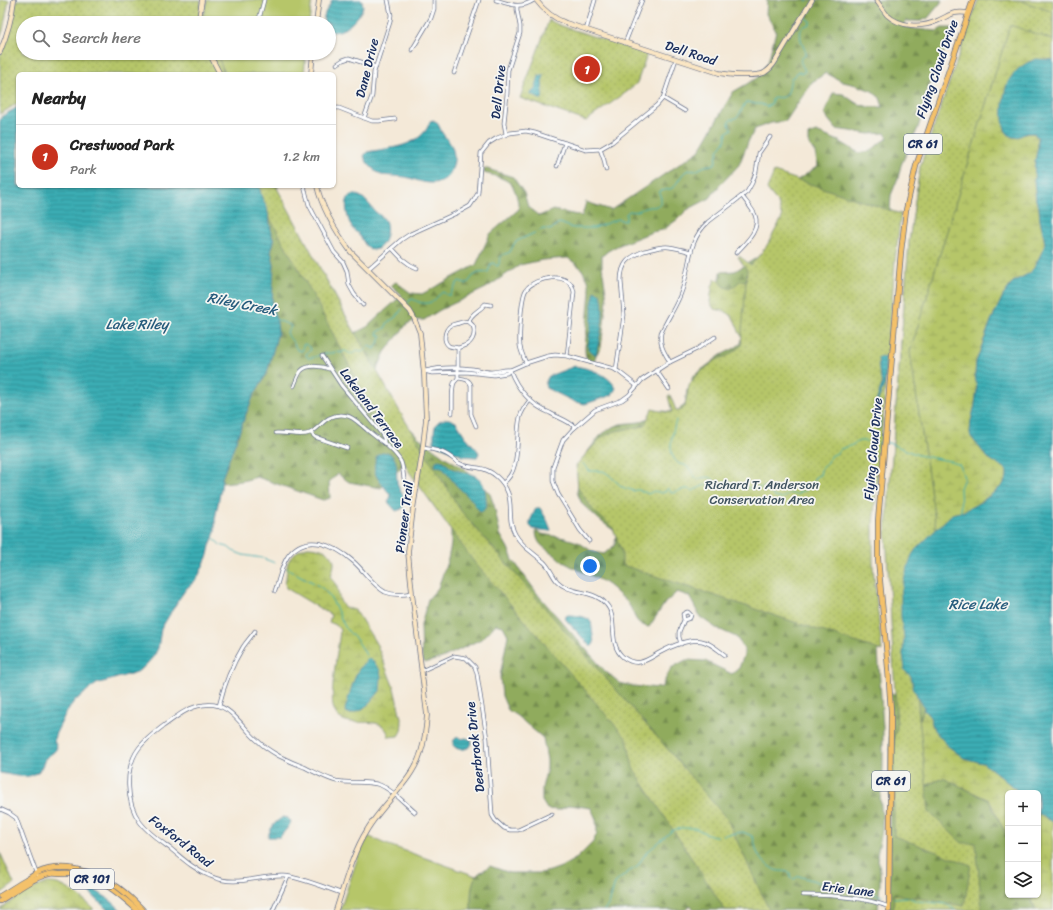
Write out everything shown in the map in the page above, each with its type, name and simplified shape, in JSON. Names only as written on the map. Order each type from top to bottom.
[{"type":"main road","points":[[0,52],[8,32],[14,0]]},
{"type":"main road","points":[[200,16],[202,0]]},
{"type":"main road","points":[[317,16],[319,0]]},
{"type":"main road","name":"Dell Road","points":[[535,0],[544,10],[560,21],[586,30],[724,74],[754,75],[769,70],[776,62],[812,0]]},
{"type":"main road","points":[[876,0],[889,16],[902,23],[912,25],[922,26],[930,24],[953,13],[968,13]]},
{"type":"main road","name":"Flying Cloud Drive","points":[[889,908],[891,711],[879,573],[878,521],[903,227],[909,193],[918,160],[973,0]]},
{"type":"main road","points":[[213,60],[219,72]]},
{"type":"main road","points":[[311,72],[312,60]]},
{"type":"main road","name":"Pioneer Trail","points":[[318,188],[322,202],[350,252],[404,305],[414,318],[420,333],[424,371],[426,419],[408,552],[427,715],[425,733],[421,753],[415,766],[400,788],[368,828],[360,844],[336,910]]},
{"type":"main road","name":"CR 101","points":[[0,896],[54,868],[80,870],[96,874],[114,884],[143,910]]},
{"type":"main road","name":"CR 101","points":[[0,901],[37,876],[67,873],[82,875],[99,881],[118,893],[137,910]]},
{"type":"street","points":[[260,16],[264,0]]},
{"type":"street","name":"Dane Drive","points":[[364,118],[372,96],[373,76],[391,19],[391,11],[388,0]]},
{"type":"street","points":[[412,50],[432,18],[434,0]]},
{"type":"street","points":[[454,73],[479,0]]},
{"type":"street","points":[[496,0],[517,6],[524,5],[535,0]]},
{"type":"street","points":[[586,30],[595,0]]},
{"type":"street","points":[[626,43],[642,0]]},
{"type":"street","name":"Dell Drive","points":[[506,134],[504,123],[508,70],[520,33],[517,6]]},
{"type":"street","points":[[337,64],[348,58],[376,66]]},
{"type":"street","points":[[368,269],[410,234],[470,206],[478,193],[482,153],[489,143],[506,134],[526,131],[586,150],[600,149],[627,130],[657,105],[663,98],[676,59]]},
{"type":"street","points":[[663,98],[685,111]]},
{"type":"street","points":[[336,108],[372,121],[379,122],[395,119]]},
{"type":"street","points":[[670,362],[662,349],[660,338],[661,332],[681,293],[694,240],[702,227],[747,192],[756,172],[759,153],[770,137]]},
{"type":"street","points":[[557,166],[565,143]]},
{"type":"street","points":[[600,149],[606,170]]},
{"type":"street","points":[[305,188],[309,205],[334,252],[343,262],[347,271],[349,285],[363,305]]},
{"type":"street","points":[[736,253],[752,235],[756,228],[756,220],[753,212],[742,196]]},
{"type":"street","points":[[616,370],[624,321],[621,275],[625,264],[632,256],[655,248],[668,247],[691,252]]},
{"type":"street","points":[[392,248],[400,258],[416,268]]},
{"type":"street","points":[[526,363],[520,345],[523,298],[526,290],[532,284],[545,279],[564,279],[570,282],[573,288],[574,292],[567,356]]},
{"type":"street","points":[[468,322],[471,323],[474,328],[474,338],[468,344],[458,348],[448,345],[445,340],[446,333],[449,328],[453,325],[468,322],[473,314],[484,307],[485,304],[491,305]]},
{"type":"street","points":[[589,541],[580,530],[558,494],[553,481],[553,467],[560,446],[568,434],[595,410],[622,400],[629,395],[642,380],[656,370],[697,349],[716,337]]},
{"type":"street","points":[[452,413],[453,385],[458,378],[458,348]]},
{"type":"street","points":[[424,371],[472,369],[490,372],[510,370],[526,363],[555,355],[567,356],[616,370],[637,386]]},
{"type":"street","name":"Lakeland Terrace","points":[[322,356],[330,370],[381,433],[384,438],[384,443],[394,452],[401,462],[403,478],[406,485],[416,492]]},
{"type":"street","points":[[294,386],[301,371],[307,367],[324,368],[330,370]]},
{"type":"street","points":[[510,370],[519,388],[530,400],[543,410],[567,420],[575,427]]},
{"type":"street","points":[[656,370],[669,389]]},
{"type":"street","points":[[458,378],[469,381],[471,384],[471,414],[476,426]]},
{"type":"street","points":[[503,483],[512,474],[517,450],[520,418],[522,411],[530,400]]},
{"type":"street","points":[[276,433],[282,432],[302,435],[311,433],[330,418],[342,414],[355,419],[384,443]]},
{"type":"street","points":[[311,433],[316,437],[347,448]]},
{"type":"street","points":[[423,448],[436,450],[446,454],[462,465],[488,470],[498,477],[503,483],[509,497],[511,526],[518,540],[523,546],[546,564],[558,582],[563,586],[596,597],[606,604],[611,615],[616,646],[624,658],[633,662],[645,661],[663,651],[696,640],[707,642],[725,655]]},
{"type":"street","points":[[275,591],[284,562],[288,556],[295,549],[310,543],[324,544],[345,554],[379,588],[387,592],[395,595],[412,593]]},
{"type":"street","points":[[681,644],[679,632],[684,620]]},
{"type":"street","points":[[219,706],[233,665],[244,645],[255,631]]},
{"type":"street","name":"Deerbrook Drive","points":[[421,670],[454,656],[466,658],[475,667],[487,739],[492,815],[495,820],[504,828],[518,830],[552,814]]},
{"type":"street","name":"Foxford Road","points":[[342,893],[296,878],[288,877],[271,877],[236,882],[220,880],[199,870],[182,859],[146,830],[133,810],[128,789],[133,759],[138,749],[158,730],[188,709],[204,704],[215,705],[229,710],[258,741],[279,756],[337,781],[373,783],[386,788],[415,812]]},
{"type":"street","points":[[0,809],[16,818],[37,876]]},
{"type":"street","points":[[273,910],[288,877]]},
{"type":"street","name":"Erie Lane","points":[[803,895],[822,895],[846,898],[878,903],[889,908]]},
{"type":"green space","points":[[0,0],[9,0],[0,38]]},
{"type":"green space","points":[[16,0],[201,0],[201,8],[204,16],[16,16],[16,60],[219,60],[223,72],[16,72],[16,104],[0,114],[0,56],[8,37]]},
{"type":"green space","points":[[207,0],[312,0],[310,16],[203,16]]},
{"type":"green space","points":[[767,0],[943,0],[928,18],[921,21],[905,21],[904,26],[937,31],[942,28],[952,28],[941,60],[926,93],[925,105],[918,128],[901,165],[898,178],[891,195],[869,541],[883,727],[883,768],[880,797],[882,830],[877,855],[880,869],[878,910],[695,910],[690,906],[685,910],[471,910],[472,887],[477,875],[490,866],[510,873],[540,873],[561,867],[577,858],[593,842],[597,833],[596,819],[591,808],[570,805],[559,810],[547,809],[542,801],[542,788],[547,768],[543,738],[508,710],[502,696],[500,676],[508,635],[503,626],[496,624],[483,638],[442,658],[425,663],[422,659],[421,625],[428,599],[438,588],[448,559],[451,544],[451,530],[446,514],[406,462],[381,488],[349,482],[338,474],[329,482],[330,498],[323,500],[257,477],[242,481],[222,483],[222,478],[246,414],[253,397],[267,373],[278,332],[272,301],[274,264],[271,252],[274,241],[269,217],[260,188],[277,188],[275,190],[355,333],[367,327],[402,295],[391,285],[396,282],[411,293],[422,294],[476,265],[490,234],[519,209],[516,193],[510,183],[484,173],[484,168],[513,177],[524,193],[528,207],[539,216],[553,210],[582,216],[586,202],[611,210],[699,151],[733,92],[757,78],[768,62],[776,31],[766,14]],"holes":[[[826,73],[843,82],[872,91],[880,98],[883,107],[869,107],[856,103],[843,94],[833,93],[824,114],[836,129],[870,134],[885,133],[888,138],[871,151],[859,153],[839,141],[816,132],[808,135],[808,142],[815,153],[818,166],[790,185],[782,264],[758,257],[735,271],[720,272],[720,283],[731,292],[751,331],[735,348],[721,355],[692,377],[692,385],[687,390],[685,405],[675,412],[662,411],[640,422],[620,424],[609,429],[600,436],[581,460],[577,471],[577,492],[582,504],[616,532],[615,545],[604,554],[593,552],[578,542],[542,534],[536,530],[537,539],[544,548],[565,563],[597,578],[608,585],[626,601],[640,623],[649,627],[665,603],[677,592],[689,596],[700,617],[716,628],[736,637],[744,648],[744,655],[739,668],[732,674],[705,661],[686,660],[671,668],[661,688],[632,686],[620,683],[605,671],[539,596],[513,560],[500,534],[494,505],[490,494],[476,478],[418,437],[387,405],[374,377],[385,352],[407,324],[416,320],[424,320],[440,310],[486,288],[520,265],[542,260],[568,258],[581,268],[588,280],[590,291],[585,353],[587,359],[594,362],[596,355],[601,348],[607,299],[602,256],[617,246],[652,232],[663,230],[687,210],[710,198],[739,165],[755,129],[771,123],[786,121],[812,82]]]},
{"type":"green space","points":[[978,0],[1053,0],[1053,60],[1044,59],[1008,83],[1004,96],[1005,130],[1013,136],[1034,133],[1038,138],[1035,161],[1036,200],[1039,207],[1045,244],[1034,268],[1028,274],[1013,282],[1003,296],[991,321],[976,362],[975,375],[977,389],[970,433],[988,458],[1004,467],[1007,471],[1007,477],[1003,485],[995,492],[964,512],[952,514],[932,534],[886,533],[909,243],[920,167]]},
{"type":"green space","points":[[978,0],[1019,0],[1053,12],[1053,40],[1010,25],[910,352],[938,542],[913,659],[929,812],[962,843],[976,843],[982,910],[893,910],[894,894],[964,906],[971,865],[894,836],[894,737],[897,728],[886,533],[909,242],[920,167]]},
{"type":"green space","points":[[549,20],[559,25],[647,54],[637,83],[586,121],[520,98]]},
{"type":"green space","points":[[218,60],[305,60],[304,72],[225,72]]},
{"type":"green space","name":"Richard T. Anderson Conservation Area","points":[[774,172],[901,214],[895,260],[883,419],[873,523],[873,567],[882,651],[622,565],[622,553],[613,528],[593,510],[578,488],[576,465],[602,437],[616,431],[644,426],[652,409],[672,412],[668,396],[670,395],[676,410],[682,410],[685,406],[689,385],[695,377],[714,361],[729,355],[741,346],[747,270],[738,257],[739,256],[751,265],[766,247],[782,218],[778,203],[767,189]]},
{"type":"green space","points":[[253,188],[277,188],[348,320],[403,417],[461,511],[727,819],[769,910],[725,910],[633,768],[627,739],[474,562],[410,473],[364,394],[314,297]]},
{"type":"green space","points":[[715,279],[719,280],[725,287],[731,289],[740,281],[750,280],[743,337],[731,315],[714,309],[710,302],[712,287]]},
{"type":"green space","points":[[307,547],[324,550],[331,555],[334,563],[331,577],[336,586],[340,601],[346,608],[356,611],[377,645],[394,688],[402,722],[401,731],[398,736],[389,737],[385,729],[379,724],[346,721],[339,717],[334,710],[332,696],[340,630],[336,625],[329,622],[331,615],[286,588],[285,583],[289,560],[297,552]]},
{"type":"green space","points":[[914,690],[924,707],[921,718],[916,724],[925,786],[943,778],[989,800],[1005,832],[1005,898],[1032,898],[1035,910],[889,910],[890,694]]},
{"type":"green space","points":[[924,707],[930,717],[934,730],[949,746],[964,758],[983,763],[1016,790],[1005,790],[1005,832],[989,800],[943,778],[925,786],[916,724],[921,718]]},
{"type":"green space","points":[[1041,815],[1053,822],[1053,910],[1035,910],[1032,898],[1041,898]]},
{"type":"green space","points":[[368,836],[383,843],[479,877],[478,892],[471,898],[473,910],[340,910],[360,851]]},
{"type":"green space","points":[[0,852],[14,884],[0,894]]},
{"type":"green space","points":[[47,883],[56,884],[66,888],[85,901],[93,908],[93,910],[0,910],[22,894]]},
{"type":"water","points":[[332,0],[361,0],[363,6],[359,15],[350,25],[336,32],[336,16],[324,16]]},
{"type":"water","name":"Rice Lake","points":[[1036,59],[1053,60],[1053,822],[1041,815],[1041,790],[1016,790],[983,763],[964,758],[948,746],[934,730],[930,717],[924,710],[924,707],[914,690],[911,676],[904,670],[904,636],[901,617],[901,593],[905,575],[912,555],[916,549],[952,514],[964,511],[979,503],[1003,485],[1007,477],[1007,471],[988,458],[971,437],[970,433],[977,389],[975,375],[976,362],[991,321],[1003,296],[1013,282],[1028,274],[1034,268],[1045,244],[1039,207],[1036,200],[1034,181],[1038,138],[1034,133],[1013,137],[1008,134],[1003,121],[1004,95],[1008,82],[1013,74],[1027,63]]},
{"type":"water","points":[[544,75],[542,82],[542,99],[539,99],[534,95],[531,95],[531,93],[535,89],[539,76]]},
{"type":"water","name":"Lake Riley","points":[[16,108],[16,188],[260,188],[262,198],[267,207],[274,241],[271,252],[274,264],[272,301],[278,332],[267,373],[253,397],[222,478],[215,519],[215,532],[208,555],[197,579],[186,589],[161,629],[158,648],[154,656],[137,672],[98,683],[75,700],[66,713],[55,735],[54,741],[57,747],[55,751],[46,758],[40,770],[26,776],[0,773],[0,122],[2,116]]},
{"type":"water","points":[[433,120],[438,124],[453,149],[454,154],[450,174],[443,180],[429,183],[406,177],[381,175],[367,162],[364,156],[367,152],[407,144],[421,136],[428,127],[430,121]]},
{"type":"water","points":[[351,195],[356,195],[363,198],[385,221],[387,229],[385,238],[384,242],[379,248],[373,250],[366,246],[358,233],[351,226],[346,207],[348,198]]},
{"type":"water","points":[[595,291],[601,294],[603,309],[602,324],[596,355],[588,349],[592,318],[592,304]]},
{"type":"water","points":[[878,357],[884,357],[885,359],[885,378],[884,386],[877,403],[876,415],[880,419],[880,428],[877,429],[874,408],[882,384]]},
{"type":"water","points":[[575,366],[593,370],[603,375],[616,388],[612,395],[585,404],[575,402],[546,388],[545,386],[549,376]]},
{"type":"water","points":[[445,419],[456,422],[465,436],[478,451],[479,453],[477,457],[463,456],[434,443],[435,426],[439,421]]},
{"type":"water","points":[[387,452],[392,455],[396,463],[398,486],[406,500],[402,509],[396,511],[388,502],[391,496],[379,481],[375,473],[375,460],[377,456]]},
{"type":"water","points":[[436,461],[444,461],[449,467],[476,476],[481,481],[484,488],[486,501],[486,507],[483,511],[481,512],[475,506],[473,501],[456,485],[442,467],[435,466]]},
{"type":"water","points":[[536,508],[540,508],[547,520],[551,530],[550,531],[533,529],[530,526],[530,521]]},
{"type":"water","points":[[568,615],[580,616],[591,621],[594,643],[592,646],[590,646],[567,621],[565,618]]},
{"type":"water","points":[[370,659],[380,670],[380,691],[370,703],[361,710],[350,714],[346,712],[345,709],[354,681],[360,667]]},
{"type":"water","points":[[459,737],[461,739],[466,738],[471,740],[472,743],[470,747],[465,749],[456,748],[453,745],[454,741]]},
{"type":"water","points":[[283,817],[291,821],[287,829],[280,837],[268,837],[273,826]]},
{"type":"water","points":[[93,889],[109,899],[121,910],[108,910],[91,894],[91,890]]},
{"type":"waterway","name":"Riley Creek","points":[[408,303],[413,299],[418,302],[428,303],[433,301],[443,292],[450,295],[458,282],[460,281],[467,284],[473,276],[478,273],[488,272],[491,264],[493,263],[498,266],[501,256],[510,252],[517,241],[543,229],[552,229],[560,223],[573,228],[594,228],[618,219],[624,221],[626,220],[626,214],[629,211],[638,211],[658,205],[661,199],[659,193],[660,191],[674,187],[686,171],[695,171],[705,166],[715,164],[719,149],[725,141],[727,132],[732,129],[729,125],[729,121],[738,116],[745,103],[761,104],[767,107],[772,103],[772,99],[775,97],[783,97],[788,93],[791,78],[795,76],[798,71],[803,73],[805,71],[801,58],[805,56],[806,52],[800,37],[802,27],[810,24],[810,21],[805,16]]},
{"type":"waterway","name":"Riley Creek","points":[[275,319],[290,325],[291,327],[287,334],[297,350],[302,351],[303,345],[305,344],[310,347],[311,350],[306,355],[308,358],[311,358],[328,353],[342,353],[343,351],[352,354],[357,351],[362,352],[369,346],[375,349],[382,336],[378,335],[378,332],[385,328],[388,322],[396,317],[402,309]]},
{"type":"waterway","points":[[676,420],[671,443],[672,454],[675,460],[679,464],[688,467],[697,479],[705,477],[712,478],[716,483],[720,483]]},
{"type":"waterway","points":[[583,464],[589,471],[603,471],[622,487],[634,491],[640,490],[641,492],[648,494],[654,491],[662,493],[668,488],[670,492],[673,493],[684,489],[690,489],[692,491],[705,485],[719,485],[725,482],[735,485],[739,484],[750,488],[765,487],[774,497],[780,498],[790,493],[799,494],[799,492],[809,488],[815,477],[820,475],[821,470],[831,456],[837,453],[840,449],[859,441],[867,441]]},
{"type":"waterway","points":[[886,443],[918,455],[950,461],[960,465],[964,478],[960,488],[961,512]]},
{"type":"waterway","points":[[859,489],[867,492],[876,501]]},
{"type":"waterway","points":[[213,537],[220,545],[228,547],[233,551],[243,555],[262,558],[275,563]]},
{"type":"waterway","points":[[287,568],[318,585],[326,592],[335,605],[345,627],[365,652],[368,661]]},
{"type":"waterway","points":[[604,910],[609,904],[615,883],[628,872],[637,867],[646,853],[673,830],[695,828],[705,833],[717,836]]},
{"type":"waterway","points":[[723,835],[743,832],[752,836],[757,852],[763,861],[775,870],[790,873],[790,878],[794,879],[799,876],[831,886],[849,887],[882,896]]},
{"type":"waterway","points":[[894,898],[907,897],[917,901],[946,904],[955,910]]},
{"type":"place","name":"Crestwood Park","points":[[587,69]]}]
